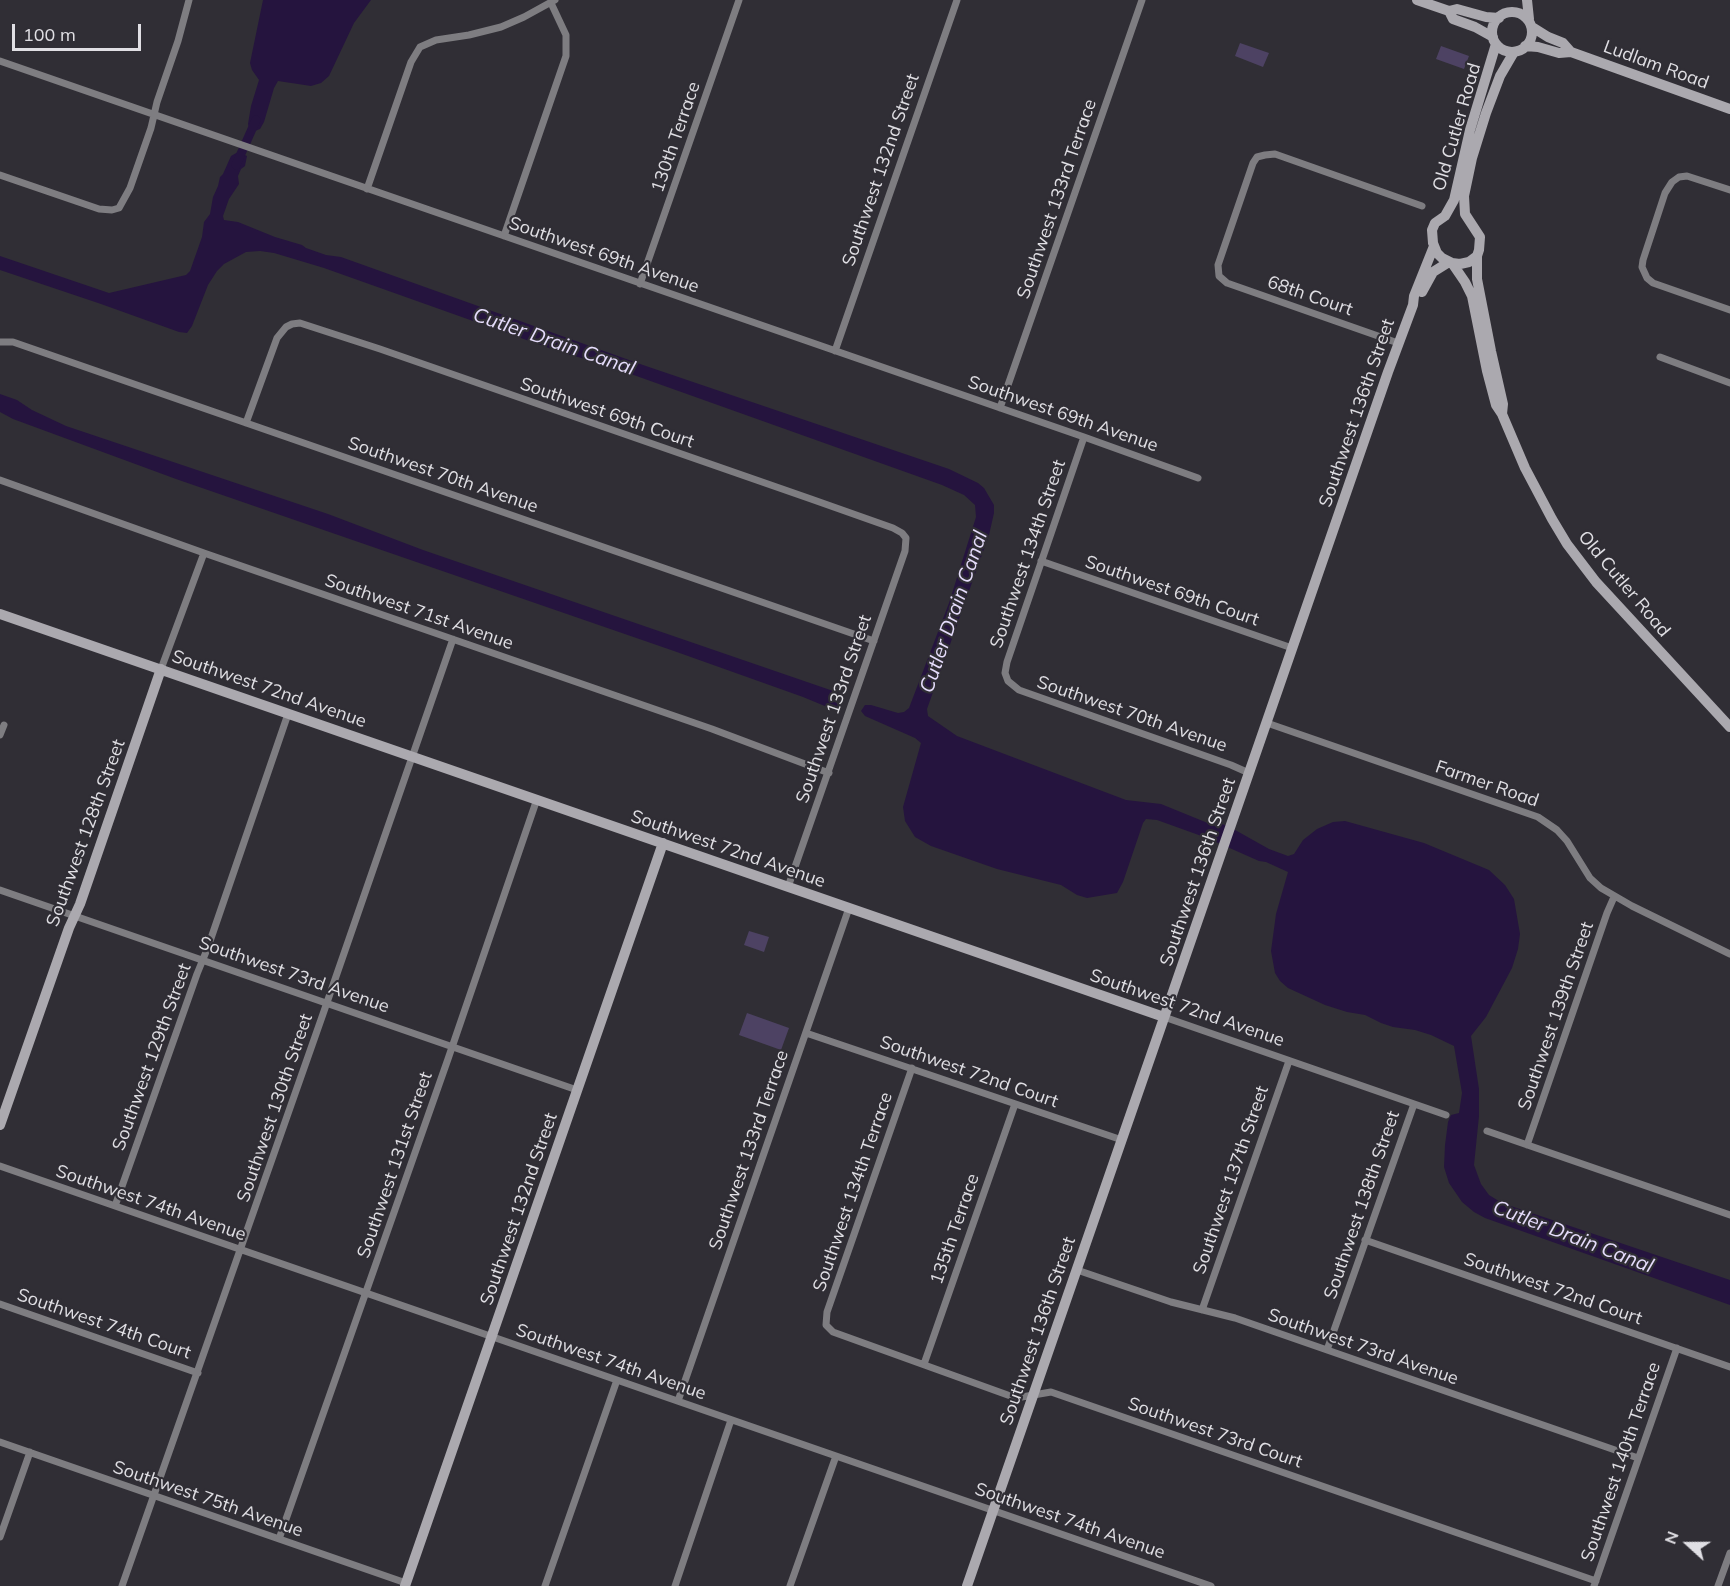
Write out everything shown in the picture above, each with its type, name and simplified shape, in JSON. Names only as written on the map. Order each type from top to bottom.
[{"type":"street","points":[[0,175],[99,209],[116,209],[124,202],[178,41],[189,0]]},
{"type":"street","name":"130th Terrace","points":[[640,284],[739,0]]},
{"type":"street","name":"Southwest 132nd Street","points":[[835,351],[957,0]]},
{"type":"street","name":"Southwest 133rd Terrace","points":[[1000,408],[1142,0]]},
{"type":"street","points":[[1417,0],[1449,11],[1457,9],[1479,16],[1502,16],[1514,11],[1530,23]]},
{"type":"street","points":[[1502,16],[1512,0]]},
{"type":"street","points":[[1514,52],[1525,46],[1531,35],[1527,0]]},
{"type":"street","points":[[367,189],[411,62],[420,47],[436,40],[501,27],[553,1],[566,35],[566,56],[504,236]]},
{"type":"street","points":[[1449,11],[1453,19],[1477,28],[1494,41]]},
{"type":"street","name":"Old Cutler Road","points":[[1434,246],[1433,226],[1445,216],[1454,200],[1494,41],[1493,27],[1502,16]]},
{"type":"street","name":"Ludlam Road","points":[[1530,23],[1548,37],[1563,43],[1571,52]]},
{"type":"street","name":"Old Cutler Road","points":[[1494,41],[1505,51],[1514,52],[1504,68],[1492,98],[1472,159],[1463,203],[1465,214],[1480,237],[1477,279],[1503,404],[1502,414],[1533,484],[1568,544],[1608,595],[1728,720]]},
{"type":"street","name":"Ludlam Road","points":[[1525,46],[1559,53],[1571,52],[1730,109]]},
{"type":"street","name":"Southwest 69th Avenue","points":[[0,61],[1198,478]]},
{"type":"street","name":"68th Court","points":[[1398,343],[1227,283],[1219,276],[1219,260],[1255,160],[1265,155],[1275,154],[1422,206]]},
{"type":"street","points":[[1730,190],[1691,177],[1679,177],[1672,182],[1665,193],[1642,267],[1644,274],[1653,283],[1730,310]]},
{"type":"street","name":"Old Cutler Road","points":[[1445,216],[1453,216],[1470,223]]},
{"type":"street","points":[[1434,246],[1437,253],[1450,263],[1465,282],[1472,296],[1490,383],[1496,405],[1502,414]]},
{"type":"street","name":"Southwest 136th Street","points":[[967,1586],[1413,305],[1414,296],[1434,246]]},
{"type":"street","points":[[1450,263],[1468,262],[1477,256]]},
{"type":"street","name":"Southwest 136th Street","points":[[1413,305],[1420,297],[1433,272],[1450,263]]},
{"type":"street","name":"Southwest 69th Court","points":[[246,423],[274,345],[281,332],[292,324],[305,324],[898,530],[907,542]]},
{"type":"street","name":"Southwest 70th Avenue","points":[[1,342],[13,342],[874,641]]},
{"type":"street","points":[[1660,357],[1730,383]]},
{"type":"street","name":"Southwest 134th Street","points":[[1008,681],[1005,673],[1007,662],[1084,437]]},
{"type":"street","name":"Southwest 71st Avenue","points":[[0,480],[204,554],[712,729],[828,773]]},
{"type":"street","name":"Southwest 133rd Street","points":[[788,887],[907,542]]},
{"type":"street","name":"Southwest 128th Street","points":[[0,1125],[161,669],[204,554]]},
{"type":"street","name":"Southwest 69th Court","points":[[1041,561],[1292,648]]},
{"type":"street","name":"Southwest 72nd Avenue","points":[[0,614],[1446,1115]]},
{"type":"street","name":"Southwest 130th Street","points":[[122,1586],[453,639]]},
{"type":"street","name":"Southwest 70th Avenue","points":[[1008,681],[1019,690],[1249,773]]},
{"type":"street","name":"Southwest 129th Street","points":[[115,1206],[288,714]]},
{"type":"street","name":"Farmer Road","points":[[1267,723],[1538,818],[1563,836],[1590,878],[1601,888],[1614,897],[1730,954]]},
{"type":"street","points":[[0,735],[4,725]]},
{"type":"street","name":"Southwest 131st Street","points":[[279,1539],[537,800]]},
{"type":"street","name":"Southwest 132nd Street","points":[[405,1585],[663,843]]},
{"type":"street","name":"Southwest 73rd Avenue","points":[[0,890],[578,1090]]},
{"type":"street","name":"Southwest 139th Street","points":[[1527,1145],[1606,913],[1614,897]]},
{"type":"street","name":"Southwest 133rd Terrace","points":[[678,1401],[849,908]]},
{"type":"street","name":"Southwest 72nd Court","points":[[806,1032],[1122,1140]]},
{"type":"street","name":"Southwest 137th Street","points":[[1202,1310],[1289,1061]]},
{"type":"street","name":"Southwest 134th Terrace","points":[[826,1325],[828,1307],[912,1068]]},
{"type":"street","name":"135th Terrace","points":[[924,1364],[1015,1104]]},
{"type":"street","name":"Southwest 138th Street","points":[[1327,1350],[1414,1104]]},
{"type":"street","points":[[1487,1131],[1730,1215]]},
{"type":"street","name":"Southwest 74th Avenue","points":[[0,1166],[1211,1586]]},
{"type":"street","name":"Southwest 72nd Court","points":[[1365,1240],[1730,1367]]},
{"type":"street","name":"Southwest 73rd Avenue","points":[[1077,1270],[1171,1302],[1235,1318],[1638,1458]]},
{"type":"street","name":"Southwest 74th Court","points":[[0,1304],[198,1373]]},
{"type":"street","name":"Southwest 73rd Court","points":[[826,1325],[836,1335],[1016,1398],[1051,1392],[1595,1584]]},
{"type":"street","name":"Southwest 140th Terrace","points":[[1595,1584],[1677,1348]]},
{"type":"street","points":[[545,1586],[617,1380]]},
{"type":"street","points":[[675,1586],[731,1420]]},
{"type":"street","name":"Southwest 75th Avenue","points":[[0,1442],[405,1585]]},
{"type":"street","points":[[0,1537],[30,1452]]},
{"type":"street","points":[[790,1586],[836,1456]]},
{"type":"street","points":[[1718,1586],[1730,1553]]},
{"type":"shaded area","points":[[1240,43],[1269,53],[1263,67],[1235,56]]},
{"type":"shaded area","points":[[1441,46],[1469,56],[1464,69],[1436,59]]},
{"type":"shaded area","points":[[749,931],[769,937],[764,952],[744,945]]},
{"type":"shaded area","points":[[747,1013],[789,1028],[781,1050],[739,1035]]},
{"type":"water","points":[[263,0],[371,0],[354,23],[329,76],[321,83],[311,86],[278,81],[264,122],[260,129],[250,131],[248,124],[251,106],[259,80],[250,63]]},
{"type":"water","name":"Cutler Drain Canal","points":[[238,152],[247,156],[245,166],[238,176],[239,184],[229,199],[223,216],[224,220],[238,222],[326,255],[341,257],[643,365],[949,469],[978,483],[984,488],[994,505],[994,513],[989,535],[927,709],[928,716],[957,736],[1126,800],[1161,804],[1218,827],[1222,824],[1228,826],[1269,849],[1288,856],[1294,854],[1303,840],[1317,829],[1333,822],[1345,821],[1424,843],[1489,870],[1505,885],[1514,899],[1520,934],[1512,968],[1486,1017],[1471,1036],[1479,1089],[1474,1165],[1481,1184],[1489,1195],[1502,1203],[1730,1280],[1730,1305],[1485,1218],[1462,1202],[1449,1183],[1444,1167],[1448,1122],[1451,1115],[1459,1113],[1462,1093],[1454,1046],[1431,1035],[1393,1027],[1365,1015],[1325,1005],[1288,988],[1280,981],[1275,973],[1271,951],[1276,914],[1288,872],[1207,838],[1157,820],[1146,819],[1117,893],[1087,898],[1061,885],[997,869],[931,846],[915,837],[905,821],[903,807],[921,743],[915,738],[865,716],[861,711],[865,705],[898,713],[909,708],[949,603],[976,517],[975,505],[964,495],[942,485],[600,363],[563,353],[324,268],[274,253],[246,252],[224,264],[208,285],[187,333],[0,270],[0,256],[109,293],[186,275],[190,271],[202,237],[204,222],[210,214],[220,177],[231,156]]},
{"type":"water","points":[[0,394],[17,400],[32,410],[66,426],[328,514],[423,550],[839,693],[844,696],[841,707],[832,709],[674,651],[176,479],[13,419],[0,412]]},
{"type":"waterway","points":[[236,165],[256,120]]}]
